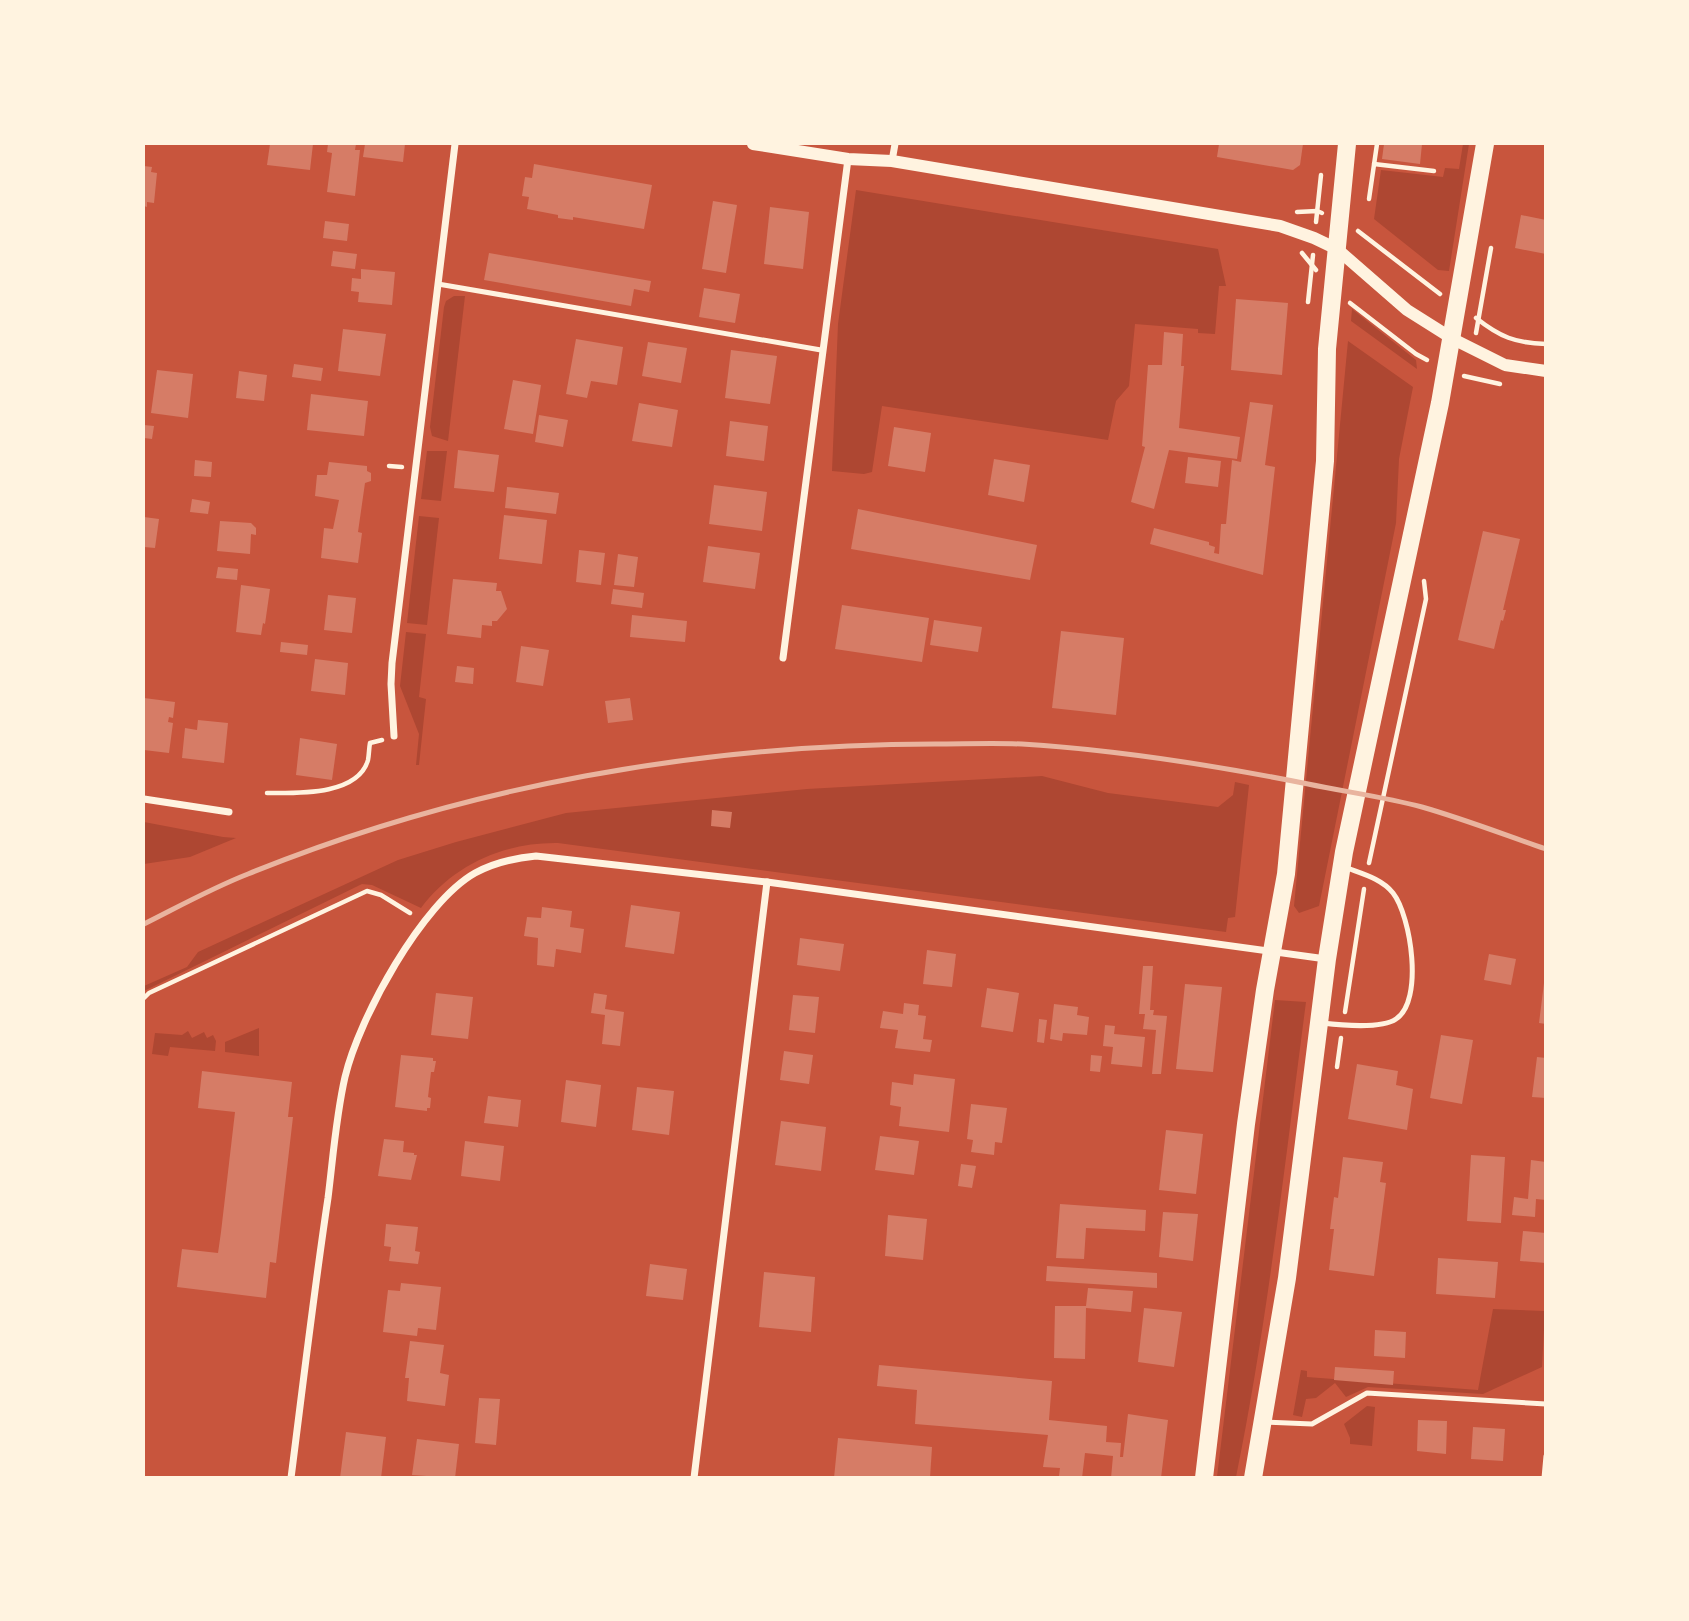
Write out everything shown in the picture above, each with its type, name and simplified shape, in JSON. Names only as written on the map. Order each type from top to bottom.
[{"type":"main road","points":[[1204,1478],[1246,1124],[1286,874],[1323,488],[1327,349],[1348,144]]},
{"type":"main road","points":[[1253,1478],[1287,1278],[1327,959],[1342,866],[1452,339],[1485,144]]},
{"type":"street","points":[[394,736],[392,663],[456,144]]},
{"type":"street","points":[[753,144],[848,159],[892,161],[1280,226],[1314,237],[1337,249],[1407,310],[1452,339],[1505,365],[1545,371]]},
{"type":"street","points":[[892,161],[895,144]]},
{"type":"street","points":[[783,659],[821,350],[848,159]]},
{"type":"street","points":[[144,799],[229,812]]},
{"type":"street","points":[[291,1478],[345,1076],[359,1036],[375,1003],[437,904],[460,884],[486,868],[516,858],[536,856],[767,882],[1327,959]]},
{"type":"street","points":[[694,1478],[767,882]]},
{"type":"lane","points":[[438,284],[821,350]]},
{"type":"lane","points":[[1319,1023],[1343,1025],[1394,1021],[1404,1013],[1412,979],[1412,959],[1400,903],[1385,884],[1342,866]]},
{"type":"lane","points":[[1263,1422],[1312,1424],[1367,1393],[1545,1404]]},
{"type":"lane","points":[[1544,1478],[1545,1456]]},
{"type":"path","points":[[1369,199],[1377,144]]},
{"type":"path","points":[[1374,164],[1434,171]]},
{"type":"path","points":[[1365,236],[1442,296]]},
{"type":"path","points":[[1295,248],[1303,254],[1311,267],[1355,307],[1416,354]]},
{"type":"path","points":[[1506,338],[1545,344]]},
{"type":"path","points":[[389,466],[403,467]]},
{"type":"path","points":[[1336,1076],[1366,876],[1426,599],[1424,579]]},
{"type":"path","points":[[267,793],[318,792],[347,782],[368,762],[370,743],[394,736]]},
{"type":"path","points":[[144,998],[149,993],[367,891],[381,895],[410,913]]},
{"type":"shaded area","points":[[1463,144],[1469,144],[1449,271],[1438,270],[1374,219],[1381,170],[1443,177],[1445,168],[1459,169]]},
{"type":"shaded area","points":[[856,190],[1218,249],[1226,286],[1219,286],[1215,334],[1198,333],[1198,329],[1135,324],[1129,386],[1116,401],[1108,440],[882,406],[872,472],[864,474],[832,471],[838,324]]},
{"type":"shaded area","points":[[454,296],[465,296],[448,441],[432,436],[430,427],[444,307],[446,301]]},
{"type":"shaded area","points":[[1352,309],[1416,360],[1417,369],[1351,321]]},
{"type":"shaded area","points":[[1348,341],[1413,387],[1399,459],[1396,523],[1319,906],[1299,913],[1294,906]]},
{"type":"shaded area","points":[[427,451],[447,451],[441,501],[421,499]]},
{"type":"shaded area","points":[[419,516],[439,518],[427,625],[407,623]]},
{"type":"shaded area","points":[[406,632],[426,634],[419,697],[426,699],[419,765],[416,765],[419,734],[400,686]]},
{"type":"shaded area","points":[[1042,776],[1108,793],[1218,807],[1233,795],[1235,782],[1249,785],[1235,917],[1228,918],[1226,932],[558,843],[538,844],[499,852],[464,868],[434,893],[421,908],[372,885],[362,884],[144,991],[144,986],[187,967],[198,952],[398,860],[566,813],[807,789]]},
{"type":"shaded area","points":[[144,822],[236,838],[190,857],[144,864]]},
{"type":"shaded area","points":[[1275,1000],[1306,1002],[1275,1240],[1236,1477],[1217,1477]]},
{"type":"shaded area","points":[[259,1028],[259,1056],[225,1052],[225,1042]]},
{"type":"shaded area","points":[[188,1031],[192,1038],[204,1032],[207,1038],[213,1035],[216,1041],[215,1051],[170,1047],[168,1056],[152,1054],[155,1033],[182,1035]]},
{"type":"shaded area","points":[[1493,1309],[1545,1311],[1542,1367],[1483,1394],[1368,1387],[1346,1397],[1335,1383],[1316,1398],[1306,1399],[1302,1417],[1293,1415],[1301,1370],[1307,1371],[1307,1377],[1478,1390]]},
{"type":"shaded area","points":[[1367,1406],[1375,1407],[1372,1446],[1350,1444],[1344,1424]]},
{"type":"building","points":[[270,144],[313,144],[310,170],[267,165]]},
{"type":"building","points":[[328,144],[356,144],[355,150],[360,150],[355,196],[327,192],[332,153],[327,152]]},
{"type":"building","points":[[365,144],[405,144],[403,162],[363,157]]},
{"type":"building","points":[[1219,144],[1303,144],[1300,165],[1293,170],[1217,157]]},
{"type":"building","points":[[1384,144],[1422,144],[1420,164],[1382,159]]},
{"type":"building","points":[[534,164],[652,185],[644,229],[573,217],[573,220],[558,218],[558,215],[527,209],[529,197],[522,196],[525,177],[532,178]]},
{"type":"building","points":[[144,166],[152,167],[151,172],[157,173],[154,203],[147,202],[147,207],[144,206]]},
{"type":"building","points":[[713,201],[737,205],[726,273],[702,269]]},
{"type":"building","points":[[770,207],[809,212],[803,269],[764,264]]},
{"type":"building","points":[[1521,215],[1546,220],[1546,254],[1515,248]]},
{"type":"building","points":[[325,221],[349,224],[347,241],[323,238]]},
{"type":"building","points":[[333,251],[357,254],[355,269],[331,266]]},
{"type":"building","points":[[489,253],[651,281],[649,292],[634,289],[631,306],[484,280]]},
{"type":"building","points":[[361,269],[395,272],[392,305],[358,302],[359,292],[351,291],[352,278],[361,279]]},
{"type":"building","points":[[704,288],[740,294],[735,323],[699,317]]},
{"type":"building","points":[[1236,299],[1288,303],[1282,375],[1231,370]]},
{"type":"building","points":[[343,329],[386,334],[380,376],[338,371]]},
{"type":"building","points":[[1164,332],[1183,334],[1181,366],[1184,366],[1179,428],[1240,437],[1237,459],[1169,450],[1154,509],[1131,502],[1145,447],[1142,446],[1148,365],[1162,365]]},
{"type":"building","points":[[576,339],[623,347],[617,385],[591,381],[587,398],[566,394]]},
{"type":"building","points":[[648,342],[687,348],[681,383],[642,376]]},
{"type":"building","points":[[731,350],[777,356],[770,404],[725,398]]},
{"type":"building","points":[[294,364],[323,368],[321,381],[292,377]]},
{"type":"building","points":[[157,370],[193,374],[188,418],[151,413]]},
{"type":"building","points":[[239,371],[267,375],[264,401],[236,398]]},
{"type":"building","points":[[513,380],[541,385],[533,434],[504,429]]},
{"type":"building","points":[[311,394],[368,401],[364,436],[307,430]]},
{"type":"building","points":[[1250,402],[1273,405],[1265,465],[1275,467],[1263,575],[1150,544],[1154,528],[1209,542],[1209,545],[1215,547],[1214,553],[1219,554],[1221,524],[1226,524],[1232,460],[1241,462]]},
{"type":"building","points":[[639,403],[678,410],[672,447],[632,441]]},
{"type":"building","points":[[539,415],[568,420],[563,447],[535,442]]},
{"type":"building","points":[[730,421],[768,426],[764,461],[726,456]]},
{"type":"building","points":[[144,425],[154,426],[152,439],[144,438]]},
{"type":"building","points":[[894,427],[931,433],[925,472],[888,466]]},
{"type":"building","points":[[458,450],[499,455],[494,492],[454,488]]},
{"type":"building","points":[[1188,457],[1221,461],[1218,487],[1185,483]]},
{"type":"building","points":[[994,459],[1030,465],[1024,502],[988,495]]},
{"type":"building","points":[[195,460],[212,462],[211,477],[194,476]]},
{"type":"building","points":[[329,462],[367,466],[367,471],[371,473],[371,481],[365,483],[358,532],[362,533],[358,563],[321,558],[324,528],[333,529],[339,500],[315,496],[317,475],[327,475]]},
{"type":"building","points":[[714,485],[767,492],[762,531],[709,524]]},
{"type":"building","points":[[507,487],[559,493],[556,514],[505,508]]},
{"type":"building","points":[[192,499],[210,502],[208,514],[190,512]]},
{"type":"building","points":[[858,509],[1037,545],[1030,580],[851,549]]},
{"type":"building","points":[[504,515],[547,520],[542,564],[499,559]]},
{"type":"building","points":[[144,517],[159,519],[155,548],[144,547]]},
{"type":"building","points":[[220,521],[251,523],[256,528],[256,535],[251,534],[250,554],[217,551]]},
{"type":"building","points":[[1483,531],[1520,539],[1503,610],[1506,610],[1494,649],[1458,640]]},
{"type":"building","points":[[708,546],[760,553],[755,589],[703,582]]},
{"type":"building","points":[[579,550],[605,553],[601,585],[576,582]]},
{"type":"building","points":[[618,554],[638,557],[634,587],[614,585]]},
{"type":"building","points":[[218,567],[238,569],[237,580],[216,578]]},
{"type":"building","points":[[453,579],[497,583],[496,591],[501,591],[507,609],[497,621],[492,621],[492,626],[482,625],[481,638],[447,634]]},
{"type":"building","points":[[241,585],[270,589],[261,635],[236,632]]},
{"type":"building","points":[[613,589],[644,593],[642,608],[611,604]]},
{"type":"building","points":[[328,595],[356,598],[352,633],[324,630]]},
{"type":"building","points":[[842,605],[929,618],[922,662],[835,649]]},
{"type":"building","points":[[632,615],[687,621],[685,642],[630,637]]},
{"type":"building","points":[[934,620],[982,627],[978,652],[930,645]]},
{"type":"building","points":[[1061,631],[1124,638],[1116,715],[1052,708]]},
{"type":"building","points":[[281,642],[308,645],[307,655],[280,652]]},
{"type":"building","points":[[521,646],[549,650],[543,686],[516,682]]},
{"type":"building","points":[[315,659],[348,663],[345,695],[311,691]]},
{"type":"building","points":[[457,666],[474,668],[473,684],[455,682]]},
{"type":"building","points":[[144,698],[175,702],[173,718],[169,717],[168,722],[173,723],[169,753],[144,750]]},
{"type":"building","points":[[630,698],[633,720],[608,723],[605,701]]},
{"type":"building","points":[[198,720],[228,723],[224,763],[182,758],[185,728],[197,730]]},
{"type":"building","points":[[300,738],[337,744],[332,780],[296,775]]},
{"type":"building","points":[[712,810],[732,812],[730,828],[711,826]]},
{"type":"building","points":[[631,905],[680,912],[674,954],[625,947]]},
{"type":"building","points":[[542,907],[572,911],[570,927],[584,929],[581,953],[556,949],[554,967],[537,965],[538,938],[524,936],[527,917],[541,918]]},
{"type":"building","points":[[800,938],[844,944],[840,971],[797,965]]},
{"type":"building","points":[[927,950],[956,954],[952,987],[923,984]]},
{"type":"building","points":[[1489,954],[1516,959],[1511,985],[1484,980]]},
{"type":"building","points":[[1143,966],[1153,966],[1150,1010],[1154,1010],[1153,1015],[1167,1016],[1161,1074],[1152,1074],[1156,1030],[1143,1029],[1145,1014],[1139,1014]]},
{"type":"building","points":[[1546,983],[1546,1024],[1539,1023]]},
{"type":"building","points":[[1185,984],[1222,987],[1213,1072],[1176,1069]]},
{"type":"building","points":[[987,988],[1019,993],[1013,1032],[981,1027]]},
{"type":"building","points":[[436,993],[473,997],[468,1039],[431,1035]]},
{"type":"building","points":[[594,993],[607,995],[605,1009],[624,1012],[620,1046],[602,1044],[605,1015],[591,1013]]},
{"type":"building","points":[[793,995],[819,997],[815,1033],[789,1030]]},
{"type":"building","points":[[904,1003],[919,1005],[918,1015],[926,1016],[923,1039],[932,1040],[930,1052],[895,1048],[898,1030],[880,1028],[883,1011],[903,1014]]},
{"type":"building","points":[[1054,1004],[1078,1007],[1077,1015],[1089,1017],[1087,1035],[1063,1033],[1062,1041],[1050,1039]]},
{"type":"building","points":[[1039,1019],[1047,1020],[1044,1043],[1037,1042]]},
{"type":"building","points":[[1105,1025],[1115,1026],[1114,1034],[1145,1037],[1142,1067],[1111,1064],[1113,1047],[1103,1046]]},
{"type":"building","points":[[1441,1035],[1473,1040],[1462,1104],[1430,1098]]},
{"type":"building","points":[[784,1051],[813,1055],[809,1084],[780,1080]]},
{"type":"building","points":[[401,1055],[433,1058],[433,1061],[436,1061],[434,1072],[431,1072],[428,1097],[431,1098],[430,1108],[427,1108],[427,1111],[395,1107]]},
{"type":"building","points":[[1091,1055],[1102,1056],[1100,1072],[1090,1071]]},
{"type":"building","points":[[1537,1057],[1546,1058],[1546,1098],[1532,1097]]},
{"type":"building","points":[[1357,1064],[1398,1071],[1396,1085],[1413,1089],[1407,1130],[1348,1119]]},
{"type":"building","points":[[202,1071],[292,1082],[288,1117],[293,1117],[276,1263],[270,1262],[266,1298],[177,1287],[182,1249],[218,1253],[235,1112],[198,1108]]},
{"type":"building","points":[[914,1074],[955,1079],[949,1132],[899,1126],[901,1107],[890,1105],[892,1082],[913,1085]]},
{"type":"building","points":[[566,1080],[601,1085],[596,1127],[561,1122]]},
{"type":"building","points":[[637,1087],[674,1091],[669,1135],[632,1130]]},
{"type":"building","points":[[488,1096],[521,1100],[518,1127],[484,1123]]},
{"type":"building","points":[[971,1104],[1007,1108],[1002,1143],[995,1142],[994,1155],[971,1152],[973,1140],[967,1139]]},
{"type":"building","points":[[781,1121],[826,1127],[821,1171],[775,1165]]},
{"type":"building","points":[[1166,1130],[1203,1134],[1196,1194],[1159,1190]]},
{"type":"building","points":[[880,1136],[919,1141],[914,1175],[875,1170]]},
{"type":"building","points":[[384,1139],[404,1141],[403,1152],[417,1155],[411,1180],[378,1176]]},
{"type":"building","points":[[465,1141],[504,1146],[500,1181],[461,1176]]},
{"type":"building","points":[[1471,1155],[1505,1157],[1501,1223],[1467,1221]]},
{"type":"building","points":[[1343,1157],[1383,1162],[1380,1182],[1386,1183],[1374,1276],[1329,1270],[1334,1229],[1330,1229],[1334,1197],[1338,1198]]},
{"type":"building","points":[[1531,1160],[1546,1162],[1546,1200],[1536,1199],[1535,1217],[1512,1215],[1514,1197],[1528,1199]]},
{"type":"building","points":[[961,1164],[976,1166],[972,1188],[958,1186]]},
{"type":"building","points":[[1060,1204],[1146,1210],[1145,1231],[1086,1228],[1084,1259],[1056,1258]]},
{"type":"building","points":[[1163,1212],[1198,1214],[1193,1261],[1159,1257]]},
{"type":"building","points":[[888,1215],[927,1219],[923,1260],[885,1256]]},
{"type":"building","points":[[386,1224],[418,1227],[415,1251],[420,1252],[418,1264],[389,1261],[391,1247],[384,1246]]},
{"type":"building","points":[[1523,1231],[1546,1233],[1546,1263],[1520,1261]]},
{"type":"building","points":[[1438,1258],[1498,1262],[1495,1298],[1436,1294]]},
{"type":"building","points":[[650,1264],[687,1269],[683,1300],[646,1296]]},
{"type":"building","points":[[1047,1266],[1157,1273],[1157,1288],[1046,1281]]},
{"type":"building","points":[[764,1272],[815,1277],[811,1332],[759,1327]]},
{"type":"building","points":[[401,1283],[441,1287],[436,1330],[418,1328],[417,1336],[383,1332],[388,1290],[400,1291]]},
{"type":"building","points":[[1088,1288],[1133,1291],[1131,1312],[1086,1308],[1085,1359],[1054,1358],[1055,1306],[1086,1306]]},
{"type":"building","points":[[1144,1308],[1182,1312],[1174,1367],[1138,1362]]},
{"type":"building","points":[[1375,1330],[1406,1332],[1405,1358],[1374,1356]]},
{"type":"building","points":[[410,1341],[444,1345],[440,1373],[449,1375],[445,1406],[407,1401],[409,1378],[405,1378]]},
{"type":"building","points":[[879,1365],[1052,1381],[1049,1420],[1107,1426],[1106,1442],[1121,1443],[1120,1457],[1123,1457],[1128,1414],[1168,1420],[1161,1478],[1111,1478],[1113,1456],[1085,1453],[1082,1478],[1059,1476],[1060,1468],[1043,1467],[1048,1435],[915,1424],[917,1390],[877,1386]]},
{"type":"building","points":[[1335,1367],[1394,1371],[1393,1385],[1334,1380]]},
{"type":"building","points":[[479,1398],[500,1399],[496,1445],[475,1443]]},
{"type":"building","points":[[1418,1420],[1447,1421],[1446,1454],[1417,1451]]},
{"type":"building","points":[[1473,1427],[1505,1429],[1503,1461],[1471,1459]]},
{"type":"building","points":[[346,1432],[386,1437],[381,1478],[340,1478]]},
{"type":"building","points":[[838,1438],[932,1447],[930,1478],[834,1478]]},
{"type":"building","points":[[417,1439],[459,1444],[455,1478],[412,1475]]},
{"type":"railway","points":[[144,924],[235,879],[330,843],[499,794],[672,762],[847,746],[1022,744],[1165,759],[1408,803],[1546,849]]}]
